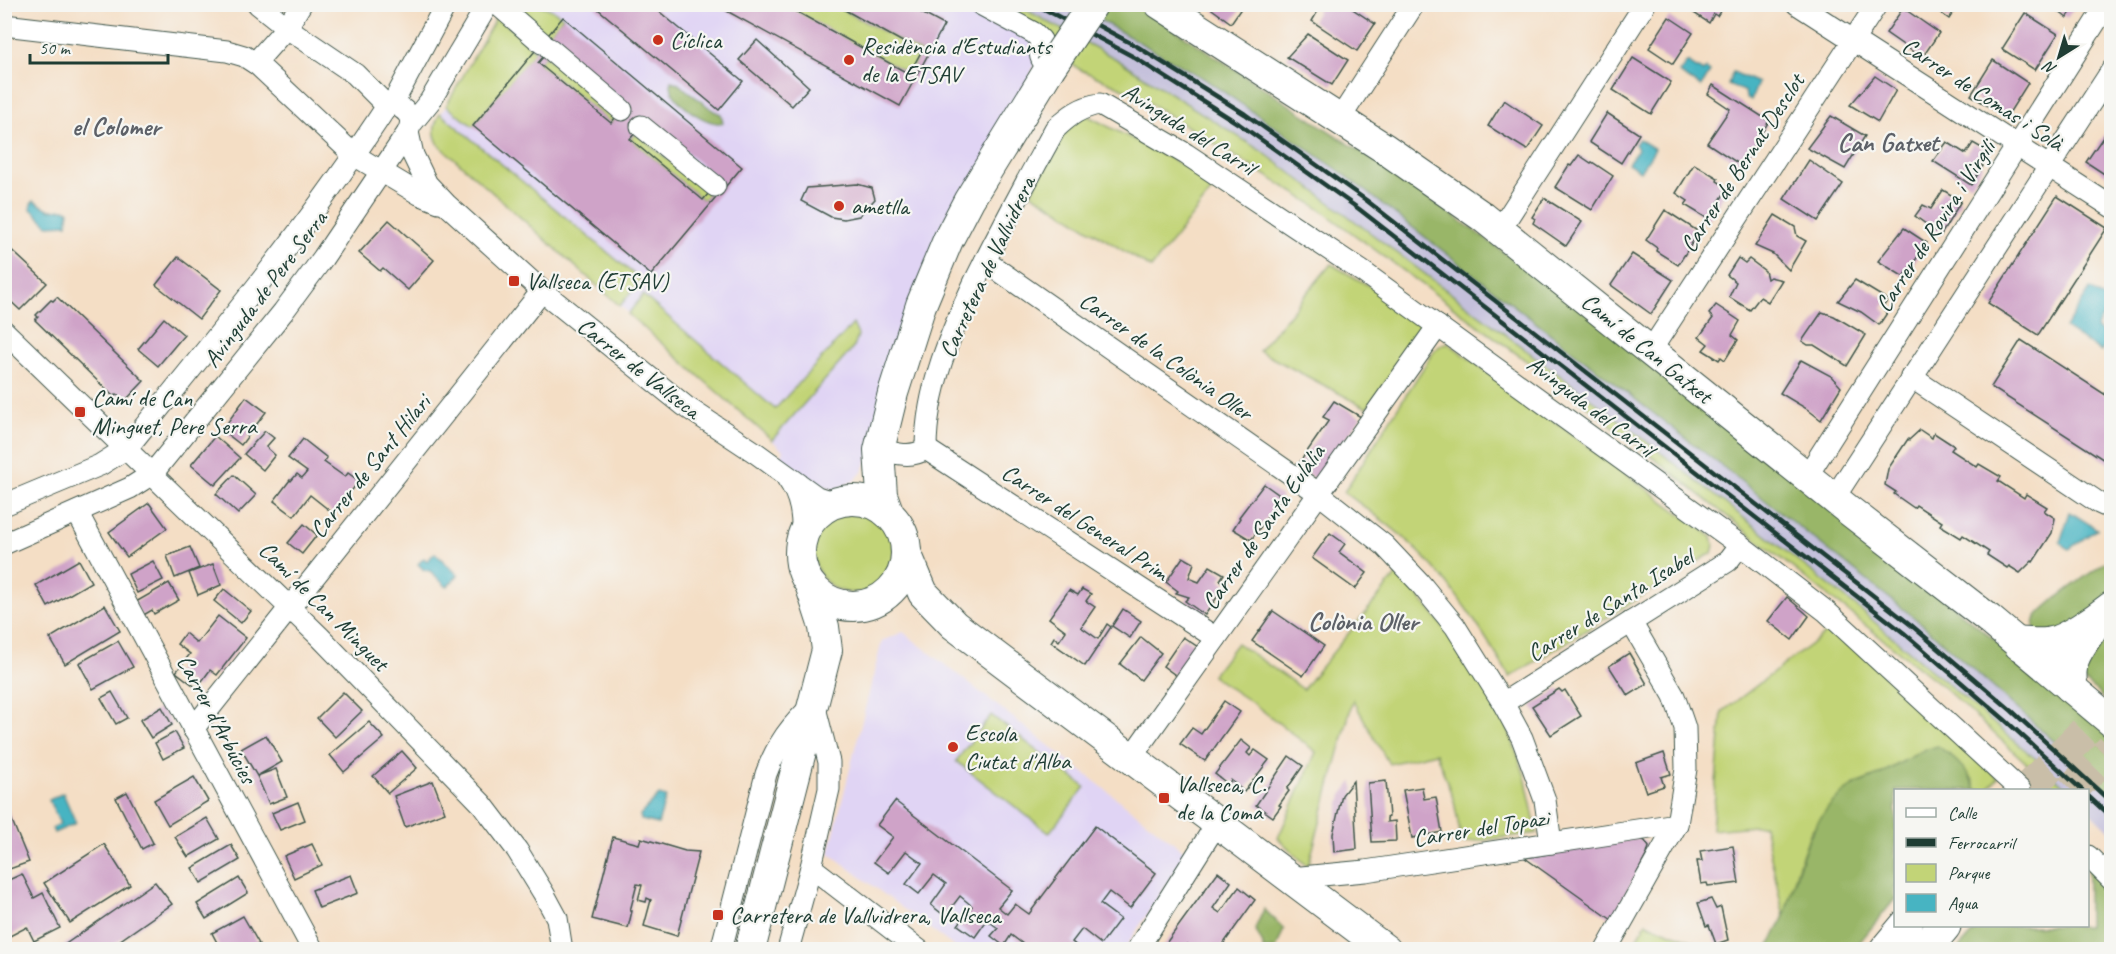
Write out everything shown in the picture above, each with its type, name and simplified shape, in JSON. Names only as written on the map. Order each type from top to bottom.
[{"type":"highway","points":[[2020,644],[2051,644],[2065,639],[2104,615]]},
{"type":"highway","points":[[2070,686],[2069,664],[2073,655],[2104,615]]},
{"type":"highway","points":[[1886,950],[1905,927]]},
{"type":"highway","points":[[1924,950],[1943,927]]},
{"type":"street","points":[[258,4],[355,74],[390,105],[405,110],[410,115],[410,128]]},
{"type":"street","points":[[4,25],[226,51],[244,56],[255,63],[287,27],[301,4]]},
{"type":"street","points":[[390,105],[446,4]]},
{"type":"street","points":[[410,128],[430,102],[488,4]]},
{"type":"street","points":[[497,4],[622,110]]},
{"type":"street","points":[[980,4],[1034,33],[1041,40],[1039,56],[1042,62],[1050,68]]},
{"type":"street","name":"Carretera de Vallvidrera","points":[[839,502],[858,486],[879,450],[913,327],[948,240],[976,186],[1093,4]]},
{"type":"street","points":[[1339,120],[1414,4]]},
{"type":"street","points":[[1500,231],[1645,4]]},
{"type":"street","name":"Carrer de Comas i Solà","points":[[1797,4],[2112,207]]},
{"type":"street","name":"Carrer de Bernat Desclot","points":[[1651,350],[1877,4]]},
{"type":"street","name":"Carrer de Rovira i Virgili","points":[[1806,476],[2107,4]]},
{"type":"street","name":"Camí de Can Gatxet","points":[[1163,5],[1384,148],[1500,231],[2020,644],[2112,722]]},
{"type":"street","name":"Carrer de Vallseca","points":[[255,63],[354,155],[386,164],[419,194],[446,204]]},
{"type":"street","points":[[1834,498],[2112,70]]},
{"type":"street","name":"Carretera de Vallvidrera","points":[[926,448],[926,430],[937,372],[985,261],[1055,129],[1072,113],[1089,105],[1100,104]]},
{"type":"street","name":"Avinguda del Carril","points":[[1100,104],[1196,161],[1363,272],[1740,545],[1827,612],[2019,789]]},
{"type":"street","name":"Avinguda de Pere Serra","points":[[4,505],[100,465],[127,448],[255,290],[328,194],[390,105]]},
{"type":"street","points":[[641,126],[720,190]]},
{"type":"street","name":"Avinguda de Pere Serra","points":[[4,544],[130,488],[152,474],[283,312],[323,258],[410,128]]},
{"type":"street","name":"Carrer de Vallseca","points":[[410,128],[413,155],[427,184],[542,291],[685,406],[817,497],[839,502]]},
{"type":"street","name":"Carrer de la Colònia Oller","points":[[985,261],[1318,493],[1384,545],[1419,582],[1455,626],[1503,703],[1522,738],[1545,800],[1551,843]]},
{"type":"street","name":"Carrer de Sant Hilari","points":[[193,729],[542,291]]},
{"type":"street","name":"Carrer de Santa Eulàlia","points":[[1130,759],[1437,326]]},
{"type":"street","name":"Camí de Can Minguet","points":[[4,331],[290,607],[483,804],[517,850],[557,918],[562,950]]},
{"type":"street","points":[[1911,377],[2099,503],[2112,508]]},
{"type":"street","points":[[879,450],[902,455],[916,455],[926,448]]},
{"type":"street","name":"Carrer del General Prim","points":[[926,448],[1216,638]]},
{"type":"street","name":"Carretera de Vallvidrera","points":[[879,450],[882,495],[889,514]]},
{"type":"street","name":"Carrer de Vallseca","points":[[785,475],[795,488],[801,506],[802,540]]},
{"type":"street","points":[[750,950],[827,651],[824,627],[802,567],[802,540],[808,524],[814,517],[839,502],[869,502],[889,514],[899,525],[906,544],[907,555],[903,574],[891,592],[869,604],[827,651]]},
{"type":"street","name":"Carrer d'Arbúcies","points":[[77,512],[313,950]]},
{"type":"street","name":"Carrer de Santa Isabel","points":[[1503,703],[1728,561],[1740,545]]},
{"type":"street","points":[[907,555],[923,593],[954,625],[1386,950]]},
{"type":"street","points":[[811,587],[820,595],[839,605],[849,607],[895,603],[913,607],[954,625]]},
{"type":"street","points":[[1606,950],[1677,824],[1686,769],[1685,728],[1674,696],[1631,622]]},
{"type":"street","points":[[788,950],[830,789],[829,762],[814,705]]},
{"type":"street","points":[[721,950],[763,785],[775,750],[796,720],[814,705]]},
{"type":"street","points":[[1137,950],[1217,823]]},
{"type":"street","name":"Carrer del Topazi","points":[[1291,878],[1365,871],[1677,824]]},
{"type":"street","points":[[2089,857],[2112,880]]},
{"type":"street","points":[[811,867],[919,950]]},
{"type":"shaded area","points":[[504,5],[980,5],[1034,33],[1039,55],[868,459],[862,472],[854,481],[834,490],[813,482],[780,456],[784,451],[439,145],[434,137],[434,124]]},
{"type":"shaded area","points":[[1017,5],[1073,5],[1203,78],[1337,169],[1921,623],[2111,792],[2111,832],[2089,810],[2089,789],[2067,789],[2037,760],[1857,607],[1627,426],[1263,152],[1118,60]]},
{"type":"shaded area","name":"Escola Ciutat d'Alba","points":[[903,632],[1187,853],[1124,950],[957,949],[829,853],[882,641]]},
{"type":"green space","points":[[511,5],[544,7],[563,17],[547,37]]},
{"type":"green space","points":[[783,5],[834,5],[921,52],[909,74]]},
{"type":"green space","points":[[993,5],[1017,5],[1118,60],[1263,152],[1627,426],[1857,607],[2037,760],[2067,789],[2055,789],[1941,685],[1577,398],[1314,205],[1133,93],[1079,69],[1051,49],[1053,37]]},
{"type":"green space","points":[[1073,5],[1137,5],[1407,182],[1575,304],[2111,733],[2111,792],[1921,623],[1337,169],[1203,78]]},
{"type":"green space","points":[[497,16],[536,51],[473,126],[446,106]]},
{"type":"green space","points":[[545,55],[617,115],[611,123],[538,63]]},
{"type":"green space","points":[[671,81],[721,114],[723,123],[710,121],[689,110],[674,95]]},
{"type":"green space","points":[[440,113],[641,280],[620,306],[439,145],[435,137],[435,129]]},
{"type":"green space","points":[[1086,115],[1218,183],[1151,268],[1031,193],[1068,125]]},
{"type":"green space","points":[[636,133],[709,193],[703,200],[630,139]]},
{"type":"green space","points":[[1331,264],[1417,313],[1424,328],[1367,408],[1259,351]]},
{"type":"green space","points":[[643,295],[775,409],[853,324],[858,335],[854,347],[772,440],[628,314]]},
{"type":"green space","points":[[1448,343],[1712,537],[1714,545],[1712,553],[1510,677],[1466,608],[1428,561],[1397,532],[1344,492],[1434,351]]},
{"type":"green space","points":[[846,513],[862,513],[883,524],[894,545],[894,561],[883,582],[862,593],[846,593],[832,587],[820,575],[814,561],[814,545],[820,531],[832,519]]},
{"type":"green space","points":[[2111,558],[2111,705],[2038,638],[2034,625],[2039,614],[2047,606]]},
{"type":"green space","points":[[1398,573],[1432,612],[1469,661],[1505,720],[1525,776],[1537,833],[1462,843],[1454,801],[1436,753],[1389,764],[1353,700],[1308,867],[1278,838],[1316,752],[1254,704],[1212,676],[1237,643],[1303,689]]},
{"type":"green space","points":[[1835,626],[1998,778],[1988,789],[1976,789],[1973,780],[1949,754],[1925,749],[1879,775],[1856,784],[1836,800],[1811,831],[1784,917],[1764,825],[1712,830],[1722,712]]},
{"type":"green space","points":[[991,715],[1085,787],[1049,833],[956,761]]},
{"type":"green space","points":[[1938,746],[1950,755],[1970,777],[1976,789],[1894,789],[1894,900],[1854,949],[1766,949],[1778,930],[1786,910],[1806,847],[1827,809],[1853,786]]},
{"type":"green space","points":[[2089,868],[2111,891],[2111,949],[1957,950],[1978,927],[2089,927]]},
{"type":"green space","points":[[1264,909],[1284,929],[1276,949],[1263,949],[1263,944],[1255,929]]},
{"type":"green space","points":[[1646,923],[1713,949],[1630,949]]},
{"type":"water","points":[[1687,62],[1703,72],[1706,69],[1710,72],[1701,87],[1679,73]]},
{"type":"water","points":[[1733,72],[1758,83],[1751,100],[1746,97],[1745,92],[1728,84]]},
{"type":"water","points":[[1639,139],[1655,149],[1640,171],[1628,163],[1638,149],[1635,144]]},
{"type":"water","points":[[34,201],[50,210],[69,211],[67,224],[48,225],[31,209]]},
{"type":"water","points":[[2090,289],[2111,303],[2096,328],[2110,338],[2101,352],[2065,328]]},
{"type":"water","points":[[2070,512],[2097,529],[2069,549],[2060,542]]},
{"type":"water","points":[[435,553],[458,575],[447,587],[430,571],[424,570],[418,564],[424,558],[427,561]]},
{"type":"water","points":[[63,793],[76,823],[54,833],[52,828],[60,824],[49,800]]},
{"type":"water","points":[[659,795],[666,797],[658,824],[641,820],[640,815]]},
{"type":"building","points":[[592,4],[650,4],[743,81],[719,110]]},
{"type":"building","name":"Residència d'Estudiants de la ETSAV","points":[[714,4],[783,4],[909,74],[921,52],[834,4],[905,4],[944,25],[900,106]]},
{"type":"building","points":[[1205,4],[1244,4],[1231,23]]},
{"type":"building","points":[[1322,4],[1345,4],[1375,24],[1357,51],[1312,21]]},
{"type":"building","points":[[1680,4],[1725,4],[1717,16],[1714,14],[1709,23]]},
{"type":"building","points":[[1928,4],[1959,4],[1949,19]]},
{"type":"building","points":[[2049,4],[2077,4],[2067,18]]},
{"type":"building","points":[[1903,8],[1939,33],[1922,58],[1886,33]]},
{"type":"building","points":[[2025,13],[2058,34],[2035,70],[2002,49]]},
{"type":"building","points":[[563,17],[742,167],[651,275],[473,126]],"holes":[[[555,43],[627,103],[611,123],[538,63]],[[647,119],[720,180],[703,200],[630,139]]]},
{"type":"building","points":[[1669,17],[1693,33],[1673,64],[1649,48]]},
{"type":"building","points":[[1308,34],[1348,60],[1332,85],[1287,57]]},
{"type":"building","points":[[757,40],[809,87],[792,106],[739,60]]},
{"type":"building","points":[[1633,58],[1671,82],[1651,114],[1613,90]]},
{"type":"building","points":[[1993,60],[2028,83],[2006,118],[1971,95]]},
{"type":"building","points":[[1875,76],[1896,90],[1878,122],[1850,105]]},
{"type":"building","points":[[1713,85],[1769,121],[1742,166],[1707,143],[1730,109],[1708,94]]},
{"type":"building","points":[[1504,100],[1543,126],[1527,150],[1488,126]]},
{"type":"building","points":[[1607,113],[1639,134],[1621,163],[1589,142]]},
{"type":"building","points":[[1831,116],[1865,136],[1845,169],[1807,148]]},
{"type":"building","points":[[2112,124],[2112,179],[2086,162]]},
{"type":"building","points":[[1947,142],[1966,154],[1973,143],[1987,151],[1979,162],[1983,166],[1971,185],[1933,161]]},
{"type":"building","points":[[1579,155],[1613,176],[1592,210],[1555,187],[1569,165],[1571,166]]},
{"type":"building","points":[[1809,160],[1843,184],[1818,221],[1784,199]]},
{"type":"building","points":[[1694,164],[1718,178],[1717,181],[1728,188],[1708,219],[1685,205],[1688,201],[1676,193]]},
{"type":"building","name":"ametlla","points":[[857,184],[872,188],[875,199],[859,216],[844,219],[831,217],[801,201],[807,188]]},
{"type":"building","points":[[1943,190],[1961,201],[1941,235],[1915,216],[1923,205],[1931,209]]},
{"type":"building","points":[[2057,196],[2107,228],[2038,335],[1988,303]]},
{"type":"building","points":[[1544,198],[1582,222],[1566,246],[1533,223],[1535,219],[1532,217]]},
{"type":"building","points":[[1665,210],[1699,232],[1678,265],[1656,251],[1657,248],[1646,240]]},
{"type":"building","points":[[1775,215],[1795,227],[1797,236],[1806,241],[1789,270],[1773,254],[1755,246]]},
{"type":"building","points":[[389,220],[434,260],[408,290],[383,268],[380,271],[359,253]]},
{"type":"building","points":[[1904,228],[1927,243],[1904,277],[1878,261]]},
{"type":"building","points":[[4,243],[47,283],[20,310],[4,295]]},
{"type":"building","points":[[1632,254],[1673,280],[1651,314],[1611,285]]},
{"type":"building","points":[[178,257],[221,290],[199,319],[156,285]]},
{"type":"building","points":[[1738,258],[1745,263],[1749,259],[1765,271],[1767,279],[1770,277],[1782,280],[1768,302],[1760,297],[1750,310],[1729,297],[1736,282],[1727,275]]},
{"type":"building","points":[[1855,280],[1888,300],[1882,308],[1887,313],[1879,325],[1861,312],[1838,301]]},
{"type":"building","points":[[57,297],[144,381],[125,401],[117,394],[114,397],[35,320],[38,317],[36,315]]},
{"type":"building","points":[[1716,305],[1740,321],[1732,335],[1738,340],[1725,360],[1721,357],[1719,360],[1703,350],[1708,344],[1699,337],[1713,318],[1709,314]]},
{"type":"building","points":[[1822,312],[1834,316],[1866,335],[1847,366],[1814,345],[1808,345],[1802,341]]},
{"type":"building","points":[[164,318],[184,335],[158,366],[138,349]]},
{"type":"building","points":[[2021,340],[2112,399],[2112,465],[1991,387]]},
{"type":"building","points":[[1801,360],[1831,376],[1841,387],[1821,420],[1780,393]]},
{"type":"building","points":[[246,397],[266,412],[241,445],[222,430]]},
{"type":"building","points":[[1334,401],[1361,417],[1316,480],[1297,466],[1329,420],[1323,417]]},
{"type":"building","points":[[1920,430],[1932,438],[1934,433],[1954,446],[1951,450],[1977,467],[1979,464],[2001,477],[1998,481],[2024,498],[2026,494],[2047,507],[2044,511],[2055,518],[2052,533],[2033,562],[2020,573],[2009,566],[2007,568],[1987,555],[1989,552],[1963,535],[1961,538],[1940,525],[1942,522],[1916,505],[1914,508],[1885,485],[1888,469],[1908,439]]},
{"type":"building","points":[[265,431],[274,438],[266,447],[275,455],[263,470],[244,454]]},
{"type":"building","points":[[215,436],[240,458],[215,485],[191,465]]},
{"type":"building","points":[[303,439],[327,458],[324,462],[345,477],[348,473],[359,481],[334,514],[310,495],[294,516],[274,501],[290,480],[297,474],[302,478],[307,472],[288,458]]},
{"type":"building","points":[[234,475],[256,495],[238,514],[216,494]]},
{"type":"building","points":[[1264,484],[1282,497],[1251,540],[1233,529],[1239,517]]},
{"type":"building","points":[[149,503],[167,528],[127,557],[109,532]]},
{"type":"building","points":[[304,524],[317,535],[302,554],[288,543]]},
{"type":"building","points":[[1330,533],[1345,544],[1339,552],[1367,573],[1355,589],[1312,558]]},
{"type":"building","points":[[190,547],[199,568],[175,578],[167,556]]},
{"type":"building","points":[[1183,557],[1194,563],[1189,578],[1199,582],[1210,566],[1224,574],[1220,580],[1226,584],[1205,615],[1185,601],[1189,597],[1176,593],[1178,591],[1166,582]]},
{"type":"building","points":[[79,560],[91,582],[48,607],[36,585]]},
{"type":"building","points":[[153,561],[163,580],[137,593],[128,574]]},
{"type":"building","points":[[213,564],[221,585],[198,595],[189,573]]},
{"type":"building","points":[[169,583],[179,600],[154,614],[152,610],[142,616],[134,603]]},
{"type":"building","points":[[224,589],[251,611],[241,623],[214,601]]},
{"type":"building","points":[[1082,589],[1091,594],[1086,601],[1095,607],[1081,627],[1098,639],[1107,624],[1111,627],[1085,666],[1051,642],[1054,637],[1059,641],[1066,631],[1049,618],[1069,590],[1078,595]]},
{"type":"building","points":[[1787,597],[1809,616],[1792,640],[1768,621]]},
{"type":"building","points":[[105,605],[120,631],[65,664],[50,638]]},
{"type":"building","points":[[1123,609],[1141,621],[1130,638],[1112,626]]},
{"type":"building","points":[[1273,611],[1324,646],[1303,676],[1252,641]]},
{"type":"building","points":[[218,616],[246,638],[217,675],[210,670],[197,688],[176,672],[190,654],[177,644],[185,633],[197,643]]},
{"type":"building","points":[[1141,637],[1161,653],[1141,680],[1120,664]]},
{"type":"building","points":[[1183,637],[1198,647],[1178,677],[1163,666]]},
{"type":"building","points":[[118,641],[133,667],[93,689],[79,663]]},
{"type":"building","points":[[1629,653],[1647,684],[1628,696],[1609,666]]},
{"type":"building","points":[[1559,689],[1562,692],[1565,690],[1581,716],[1551,735],[1532,706]]},
{"type":"building","points":[[112,692],[127,718],[116,724],[101,698]]},
{"type":"building","points":[[343,692],[362,711],[335,737],[317,718]]},
{"type":"building","points":[[1224,701],[1240,712],[1205,761],[1180,744],[1192,728],[1201,734]]},
{"type":"building","points":[[162,707],[172,725],[151,738],[140,720]]},
{"type":"building","points":[[369,722],[384,738],[344,772],[330,755]]},
{"type":"building","points":[[175,732],[184,748],[163,759],[155,743]]},
{"type":"building","points":[[266,735],[282,762],[257,776],[241,749]]},
{"type":"building","points":[[1241,740],[1251,748],[1247,753],[1250,756],[1255,750],[1269,760],[1244,792],[1231,780],[1228,784],[1215,774]]},
{"type":"building","points":[[402,751],[417,768],[388,793],[373,776]]},
{"type":"building","points":[[1664,753],[1671,774],[1661,777],[1664,786],[1646,792],[1636,763]]},
{"type":"building","points":[[1289,756],[1303,766],[1287,789],[1289,791],[1273,817],[1256,805]]},
{"type":"building","points":[[276,769],[287,797],[269,804],[257,776]]},
{"type":"building","points":[[194,777],[208,801],[168,825],[154,800]]},
{"type":"building","points":[[433,781],[445,812],[405,827],[394,796]]},
{"type":"building","points":[[1353,781],[1357,849],[1334,852],[1333,834],[1342,795]]},
{"type":"building","points":[[1386,781],[1389,817],[1387,822],[1395,821],[1396,841],[1372,842],[1368,783]]},
{"type":"building","points":[[1422,787],[1424,799],[1436,797],[1442,832],[1412,838],[1403,790]]},
{"type":"building","points":[[127,792],[153,843],[142,849],[116,798]]},
{"type":"building","points":[[4,801],[29,862],[4,871]]},
{"type":"building","points":[[895,801],[1012,890],[998,907],[1007,914],[1015,904],[1029,914],[1095,826],[1156,873],[1130,908],[1109,892],[1100,904],[1120,919],[1101,944],[1082,929],[1072,942],[1082,950],[1031,950],[1011,935],[1004,946],[991,936],[998,928],[987,920],[975,937],[958,925],[972,906],[960,896],[945,916],[931,905],[946,884],[934,875],[919,894],[906,884],[922,863],[906,851],[889,873],[874,862],[893,837],[877,825]]},
{"type":"building","points":[[298,802],[305,820],[280,830],[272,813]]},
{"type":"building","points":[[207,818],[219,839],[188,857],[175,837]]},
{"type":"building","points":[[613,837],[639,844],[641,838],[685,851],[699,852],[677,936],[644,926],[651,900],[647,898],[646,902],[638,900],[642,885],[637,884],[628,928],[592,919]]},
{"type":"building","points":[[1639,838],[1649,847],[1647,854],[1612,920],[1525,858]]},
{"type":"building","points":[[104,844],[130,885],[70,923],[44,883]]},
{"type":"building","points":[[312,844],[322,865],[294,878],[284,856]]},
{"type":"building","points":[[231,845],[240,860],[201,883],[192,868]]},
{"type":"building","points":[[1733,846],[1739,883],[1716,886],[1701,884],[1697,861],[1702,861],[1700,851]]},
{"type":"building","points":[[1218,872],[1231,882],[1213,908],[1220,913],[1239,887],[1255,900],[1219,950],[1196,950],[1187,944],[1183,950],[1161,950]]},
{"type":"building","points":[[22,874],[34,898],[43,893],[60,928],[34,941],[27,927],[8,937],[4,929],[4,882]]},
{"type":"building","points":[[351,875],[358,893],[319,908],[312,890]]},
{"type":"building","points":[[239,878],[248,893],[206,919],[197,904]]},
{"type":"building","points":[[155,882],[172,904],[106,950],[57,950]]},
{"type":"building","points":[[1711,899],[1716,909],[1721,907],[1728,940],[1716,944],[1709,925],[1706,926],[1698,903]]},
{"type":"building","points":[[243,916],[259,944],[248,950],[221,950],[212,933]]},
{"type":"tunnel","points":[[2027,789],[2112,705]]},
{"type":"tunnel","points":[[2072,789],[2112,749]]},
{"type":"railway","points":[[1035,4],[1132,56],[1239,124],[1359,209],[1904,633],[2081,789]]},
{"type":"railway","points":[[1058,4],[1138,47],[1245,114],[1366,200],[1911,625],[2012,711],[2112,803]]},
{"type":"railway","points":[[2089,797],[2112,818]]},
{"type":"place","name":"Cíclica","points":[[658,40]]},
{"type":"place","name":"Residència d'Estudiants de la ETSAV","points":[[849,60]]},
{"type":"place","name":"ametlla","points":[[839,206]]},
{"type":"place","name":"Vallseca (ETSAV)","points":[[514,281]]},
{"type":"place","name":"Camí de Can Minguet, Pere Serra","points":[[80,412]]},
{"type":"place","name":"Escola Ciutat d'Alba","points":[[953,747]]},
{"type":"place","name":"Vallseca, C. de la Coma","points":[[1164,798]]},
{"type":"place","name":"Carretera de Vallvidrera, Vallseca","points":[[718,915]]},
{"type":"district","name":"el Colomer","points":[[116,126]]},
{"type":"district","name":"Can Gatxet","points":[[1888,142]]},
{"type":"district","name":"Colònia Oller","points":[[1363,621]]}]
